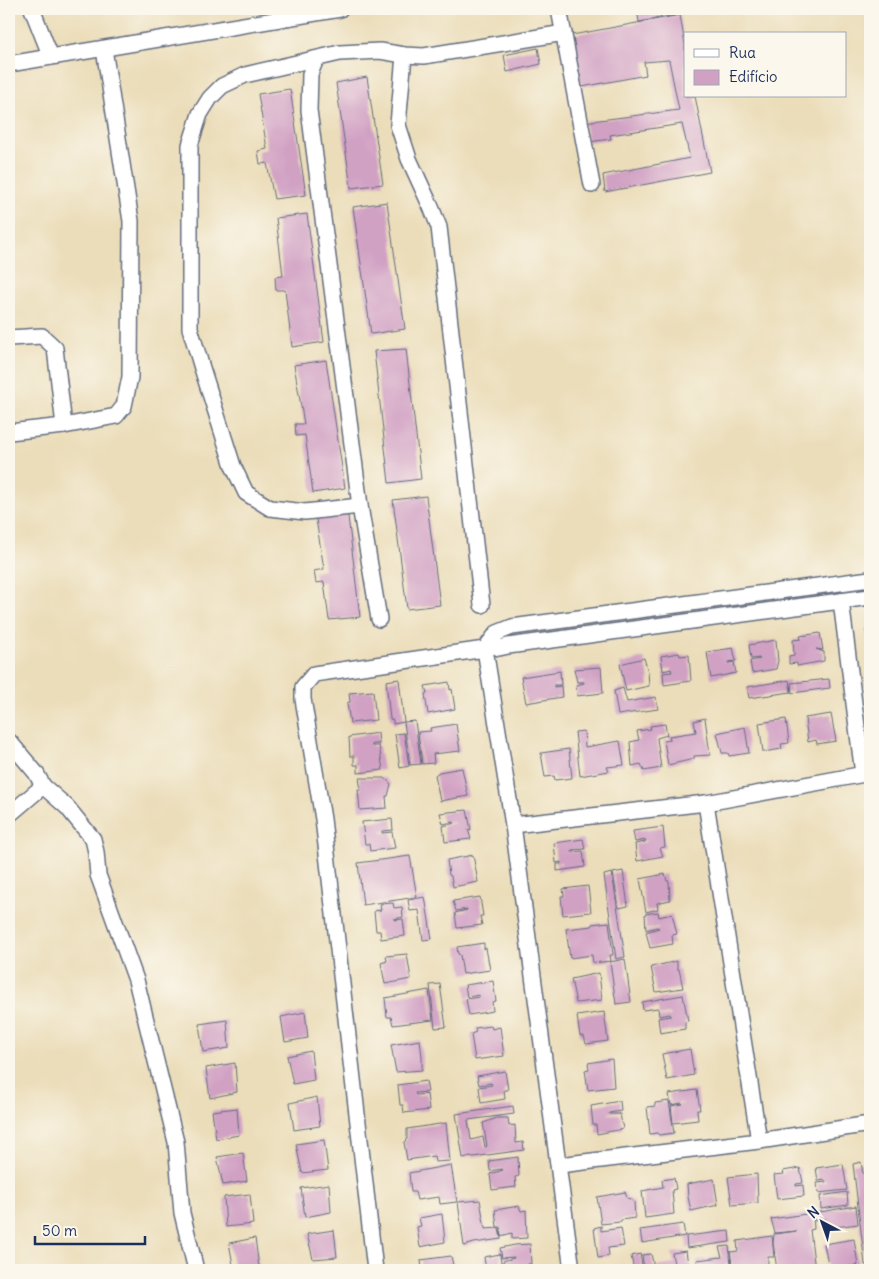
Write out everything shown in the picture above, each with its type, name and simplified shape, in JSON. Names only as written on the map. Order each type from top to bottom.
[{"type":"street","points":[[32,9],[51,57]]},
{"type":"street","points":[[9,64],[104,49],[255,16],[340,9]]},
{"type":"street","points":[[559,9],[592,185]]},
{"type":"street","points":[[360,506],[305,512],[270,508],[246,493],[233,466],[190,328],[190,145],[200,114],[210,98],[222,86],[244,75],[340,53],[380,51],[424,56],[564,33]]},
{"type":"street","points":[[9,432],[64,426],[116,416],[124,406],[130,377],[130,221],[104,49]]},
{"type":"street","points":[[404,55],[398,125],[409,159],[439,227],[482,605]]},
{"type":"street","points":[[316,59],[310,74],[309,110],[360,506],[379,619]]},
{"type":"street","points":[[9,338],[42,336],[55,348],[64,426]]},
{"type":"street","points":[[572,1270],[513,825],[487,646],[497,633],[512,627],[870,579]]},
{"type":"street","points":[[375,1270],[323,818],[303,699],[303,687],[314,674],[487,646],[499,648],[870,597]]},
{"type":"street","points":[[513,825],[706,803],[867,773],[841,601]]},
{"type":"street","points":[[9,741],[36,773],[43,786],[67,808],[93,839],[98,875],[136,980],[176,1142],[182,1213],[196,1270]]},
{"type":"street","points":[[9,815],[43,786]]},
{"type":"street","points":[[706,803],[758,1141]]},
{"type":"street","points":[[559,1165],[758,1141],[870,1124]]},
{"type":"building","points":[[637,9],[679,9],[680,14],[639,22]]},
{"type":"building","points":[[680,15],[684,39],[684,98],[695,98],[710,172],[605,192],[603,175],[690,158],[682,124],[610,135],[611,139],[588,142],[584,122],[679,110],[669,60],[644,62],[646,75],[582,87],[572,35]]},
{"type":"building","points":[[538,48],[541,64],[507,72],[504,55]]},
{"type":"building","points":[[367,77],[383,184],[351,188],[336,83]]},
{"type":"building","points":[[290,89],[306,195],[274,199],[267,163],[260,164],[258,151],[267,149],[258,94]]},
{"type":"building","points":[[387,202],[405,329],[371,334],[353,207]]},
{"type":"building","points":[[307,214],[324,342],[292,347],[285,290],[276,290],[275,277],[283,276],[276,218]]},
{"type":"building","points":[[406,349],[421,479],[389,483],[374,351]]},
{"type":"building","points":[[326,360],[345,488],[313,493],[305,435],[296,436],[295,424],[304,424],[294,365]]},
{"type":"building","points":[[426,496],[440,605],[407,609],[393,500]]},
{"type":"building","points":[[347,508],[360,617],[329,620],[324,582],[316,583],[314,571],[324,569],[315,513]]},
{"type":"building","points":[[870,629],[870,643],[868,644],[866,630]]},
{"type":"building","points":[[820,633],[823,650],[816,649],[824,652],[824,661],[797,666],[797,663],[789,664],[789,656],[794,655],[793,640],[801,639],[800,636]]},
{"type":"building","points":[[776,640],[778,661],[776,669],[752,673],[750,661],[760,659],[751,659],[749,645]]},
{"type":"building","points":[[733,648],[736,661],[728,663],[734,662],[736,673],[711,678],[707,652]]},
{"type":"building","points":[[679,653],[680,656],[689,655],[691,681],[664,685],[663,673],[672,672],[671,669],[663,671],[661,656]]},
{"type":"building","points":[[644,658],[649,686],[626,691],[620,664]]},
{"type":"building","points":[[601,667],[603,693],[577,696],[576,685],[584,682],[577,682],[574,669]]},
{"type":"building","points":[[560,671],[561,685],[554,685],[554,687],[561,686],[562,697],[526,703],[521,677]]},
{"type":"building","points":[[399,679],[404,722],[393,724],[393,720],[390,719],[386,681]]},
{"type":"building","points":[[829,679],[830,688],[792,693],[791,683]]},
{"type":"building","points":[[789,680],[791,692],[749,698],[747,687]]},
{"type":"building","points":[[449,682],[455,709],[428,714],[425,686]]},
{"type":"building","points":[[623,688],[627,702],[656,697],[658,709],[618,715],[614,691]]},
{"type":"building","points":[[373,691],[376,720],[350,723],[347,703],[350,702],[349,693]]},
{"type":"building","points":[[831,714],[836,741],[817,744],[816,740],[808,742],[805,718]]},
{"type":"building","points":[[705,718],[710,755],[694,756],[694,759],[668,765],[664,741],[670,740],[669,736],[696,732],[694,721]]},
{"type":"building","points":[[786,719],[789,743],[781,744],[782,749],[763,752],[759,723]]},
{"type":"building","points":[[415,721],[421,764],[410,765],[404,722]]},
{"type":"building","points":[[456,724],[460,751],[433,754],[434,763],[422,764],[418,732],[431,731],[430,728]]},
{"type":"building","points":[[665,724],[667,735],[657,738],[661,768],[644,771],[641,764],[632,766],[630,742],[639,740],[637,731],[651,729],[650,726]]},
{"type":"building","points":[[745,727],[749,753],[729,756],[728,753],[722,753],[717,733]]},
{"type":"building","points":[[584,731],[585,747],[620,741],[624,765],[607,767],[609,771],[580,776],[575,732]]},
{"type":"building","points":[[378,733],[379,744],[372,744],[372,746],[379,746],[383,770],[358,773],[358,765],[354,765],[354,756],[350,756],[349,737]]},
{"type":"building","points":[[404,733],[409,766],[400,768],[395,734]]},
{"type":"building","points":[[569,749],[572,778],[555,780],[554,776],[545,777],[541,753]]},
{"type":"building","points":[[462,768],[468,796],[440,801],[435,775],[439,772]]},
{"type":"building","points":[[359,778],[385,778],[391,784],[388,796],[386,796],[387,808],[360,810],[358,790],[361,790]]},
{"type":"building","points":[[467,810],[471,830],[468,829],[471,839],[445,842],[443,826],[455,823],[443,824],[440,813]]},
{"type":"building","points":[[392,819],[393,830],[382,831],[382,833],[392,832],[395,848],[370,851],[369,844],[365,844],[362,822]]},
{"type":"building","points":[[663,827],[665,847],[660,848],[663,856],[637,861],[635,844],[645,842],[646,840],[635,842],[633,831]]},
{"type":"building","points":[[583,839],[585,849],[572,850],[572,852],[583,851],[585,867],[557,871],[557,864],[561,864],[561,862],[556,863],[554,843]]},
{"type":"building","points":[[473,855],[478,882],[453,887],[447,860]]},
{"type":"building","points":[[410,856],[417,897],[363,905],[358,863]]},
{"type":"building","points":[[623,871],[628,906],[619,908],[613,873]]},
{"type":"building","points":[[612,873],[625,957],[616,959],[604,875]]},
{"type":"building","points":[[665,874],[667,881],[669,881],[670,900],[657,903],[658,909],[646,912],[640,879]]},
{"type":"building","points":[[588,886],[591,912],[563,915],[561,896],[564,896],[563,889]]},
{"type":"building","points":[[425,897],[432,939],[423,940],[419,910],[410,911],[408,900]]},
{"type":"building","points":[[480,897],[483,916],[480,916],[482,925],[457,928],[455,913],[467,909],[456,911],[453,901]]},
{"type":"building","points":[[393,903],[394,908],[402,907],[403,917],[394,920],[403,919],[405,936],[381,939],[380,931],[376,931],[374,911],[381,910],[380,904]]},
{"type":"building","points":[[658,912],[659,917],[672,914],[677,934],[672,935],[673,944],[650,948],[646,932],[659,928],[646,930],[645,914]]},
{"type":"building","points":[[609,922],[613,955],[610,955],[611,961],[593,963],[592,955],[570,958],[566,929]]},
{"type":"building","points":[[484,943],[490,970],[463,974],[457,947]]},
{"type":"building","points":[[407,954],[411,979],[385,984],[381,963],[387,961],[386,956]]},
{"type":"building","points":[[625,959],[631,1002],[616,1004],[610,962]]},
{"type":"building","points":[[677,961],[677,969],[679,969],[683,988],[656,992],[651,967]]},
{"type":"building","points":[[599,973],[602,1000],[576,1003],[571,979]]},
{"type":"building","points":[[493,981],[496,1001],[492,1002],[493,1011],[469,1015],[466,999],[479,997],[479,995],[467,997],[465,985]]},
{"type":"building","points":[[440,984],[446,1027],[435,1028],[430,985]]},
{"type":"building","points":[[429,990],[433,1020],[393,1025],[391,1017],[387,1017],[385,998]]},
{"type":"building","points":[[683,995],[688,1021],[685,1022],[685,1029],[660,1033],[658,1018],[671,1016],[670,1014],[659,1016],[658,1008],[643,1010],[642,1002]]},
{"type":"building","points":[[305,1012],[308,1038],[285,1042],[281,1017]]},
{"type":"building","points":[[604,1012],[608,1041],[586,1044],[584,1036],[580,1036],[577,1016]]},
{"type":"building","points":[[227,1020],[229,1048],[203,1052],[199,1024]]},
{"type":"building","points":[[491,1026],[492,1029],[500,1027],[504,1056],[475,1060],[471,1034],[476,1032],[475,1028]]},
{"type":"building","points":[[420,1040],[422,1070],[396,1072],[391,1045]]},
{"type":"building","points":[[690,1049],[694,1075],[667,1080],[662,1054]]},
{"type":"building","points":[[311,1051],[314,1080],[293,1084],[287,1056]]},
{"type":"building","points":[[612,1059],[614,1087],[588,1090],[585,1070],[589,1069],[588,1063]]},
{"type":"building","points":[[235,1063],[237,1092],[210,1098],[206,1068]]},
{"type":"building","points":[[505,1071],[508,1090],[504,1090],[505,1099],[481,1103],[479,1087],[492,1085],[491,1083],[479,1085],[477,1076]]},
{"type":"building","points":[[426,1081],[428,1092],[415,1093],[416,1095],[427,1094],[429,1110],[404,1113],[403,1105],[400,1105],[398,1085]]},
{"type":"building","points":[[697,1090],[700,1110],[697,1110],[698,1120],[673,1123],[671,1106],[683,1104],[671,1105],[669,1094]]},
{"type":"building","points":[[317,1097],[320,1126],[294,1130],[290,1103]]},
{"type":"building","points":[[620,1101],[621,1111],[609,1114],[620,1114],[623,1129],[597,1134],[596,1125],[593,1125],[591,1106]]},
{"type":"building","points":[[669,1101],[674,1133],[650,1134],[647,1107],[655,1106],[655,1103]]},
{"type":"building","points":[[513,1106],[514,1114],[468,1120],[471,1140],[483,1137],[485,1147],[487,1146],[483,1123],[497,1118],[508,1118],[509,1126],[515,1125],[516,1143],[523,1142],[524,1150],[463,1158],[456,1114]]},
{"type":"building","points":[[237,1108],[239,1135],[216,1139],[212,1111]]},
{"type":"building","points":[[446,1123],[450,1161],[435,1162],[434,1156],[407,1160],[404,1142],[407,1139],[407,1129]]},
{"type":"building","points":[[324,1140],[328,1170],[302,1173],[296,1144]]},
{"type":"building","points":[[243,1153],[247,1181],[223,1185],[217,1157]]},
{"type":"building","points":[[518,1157],[519,1176],[515,1177],[516,1187],[492,1190],[490,1174],[503,1170],[490,1171],[489,1161]]},
{"type":"building","points":[[861,1162],[863,1174],[870,1173],[870,1265],[865,1265],[853,1164]]},
{"type":"building","points":[[843,1164],[847,1190],[818,1193],[817,1183],[826,1182],[825,1180],[818,1181],[816,1168]]},
{"type":"building","points":[[451,1165],[457,1202],[440,1204],[439,1197],[417,1200],[415,1192],[411,1192],[409,1173]]},
{"type":"building","points":[[800,1168],[803,1183],[796,1184],[796,1186],[803,1185],[804,1196],[777,1199],[774,1175],[784,1174],[783,1171]]},
{"type":"building","points":[[757,1174],[758,1203],[732,1205],[728,1177]]},
{"type":"building","points":[[674,1178],[676,1189],[672,1190],[674,1214],[645,1218],[642,1191],[663,1187],[662,1180]]},
{"type":"building","points":[[714,1179],[718,1205],[691,1211],[687,1184]]},
{"type":"building","points":[[329,1184],[331,1212],[305,1217],[301,1188]]},
{"type":"building","points":[[625,1192],[627,1198],[634,1202],[635,1218],[601,1224],[597,1197]]},
{"type":"building","points":[[847,1192],[848,1205],[821,1209],[820,1196]]},
{"type":"building","points":[[250,1194],[253,1224],[226,1227],[224,1197]]},
{"type":"building","points":[[480,1200],[485,1229],[499,1228],[501,1239],[464,1246],[458,1202]]},
{"type":"building","points":[[519,1206],[521,1211],[526,1210],[527,1238],[512,1239],[512,1233],[501,1236],[500,1227],[497,1227],[495,1210]]},
{"type":"building","points":[[856,1206],[858,1224],[827,1228],[826,1219],[815,1221],[814,1213]]},
{"type":"building","points":[[813,1213],[814,1229],[810,1230],[815,1270],[777,1270],[773,1243],[774,1234],[797,1231],[775,1233],[771,1219]]},
{"type":"building","points":[[442,1214],[445,1242],[420,1247],[417,1227],[421,1226],[419,1218]]},
{"type":"building","points":[[683,1224],[685,1236],[642,1243],[640,1230]]},
{"type":"building","points":[[601,1226],[601,1231],[621,1228],[624,1246],[608,1248],[609,1256],[598,1258],[594,1228]]},
{"type":"building","points":[[334,1230],[337,1257],[313,1259],[307,1234]]},
{"type":"building","points":[[729,1231],[730,1242],[687,1248],[686,1236]]},
{"type":"building","points":[[772,1236],[774,1257],[768,1257],[768,1270],[733,1270],[730,1252],[738,1251],[737,1241]]},
{"type":"building","points":[[255,1238],[259,1267],[234,1270],[229,1243]]},
{"type":"building","points":[[854,1239],[858,1265],[848,1267],[849,1270],[829,1270],[824,1244]]},
{"type":"building","points":[[530,1244],[531,1264],[528,1264],[529,1270],[504,1270],[503,1261],[514,1257],[502,1258],[500,1248]]},
{"type":"building","points":[[729,1246],[731,1264],[726,1265],[726,1270],[698,1270],[697,1260],[722,1257],[719,1247]]},
{"type":"building","points":[[686,1251],[689,1270],[644,1270],[642,1255],[651,1254],[654,1267],[674,1264],[672,1253]]},
{"type":"building","points":[[500,1254],[502,1270],[486,1270],[484,1257]]},
{"type":"building","points":[[640,1254],[643,1270],[634,1270],[631,1256]]},
{"type":"building","points":[[451,1256],[453,1265],[439,1267],[440,1269],[451,1267],[451,1270],[422,1270],[421,1260]]}]
